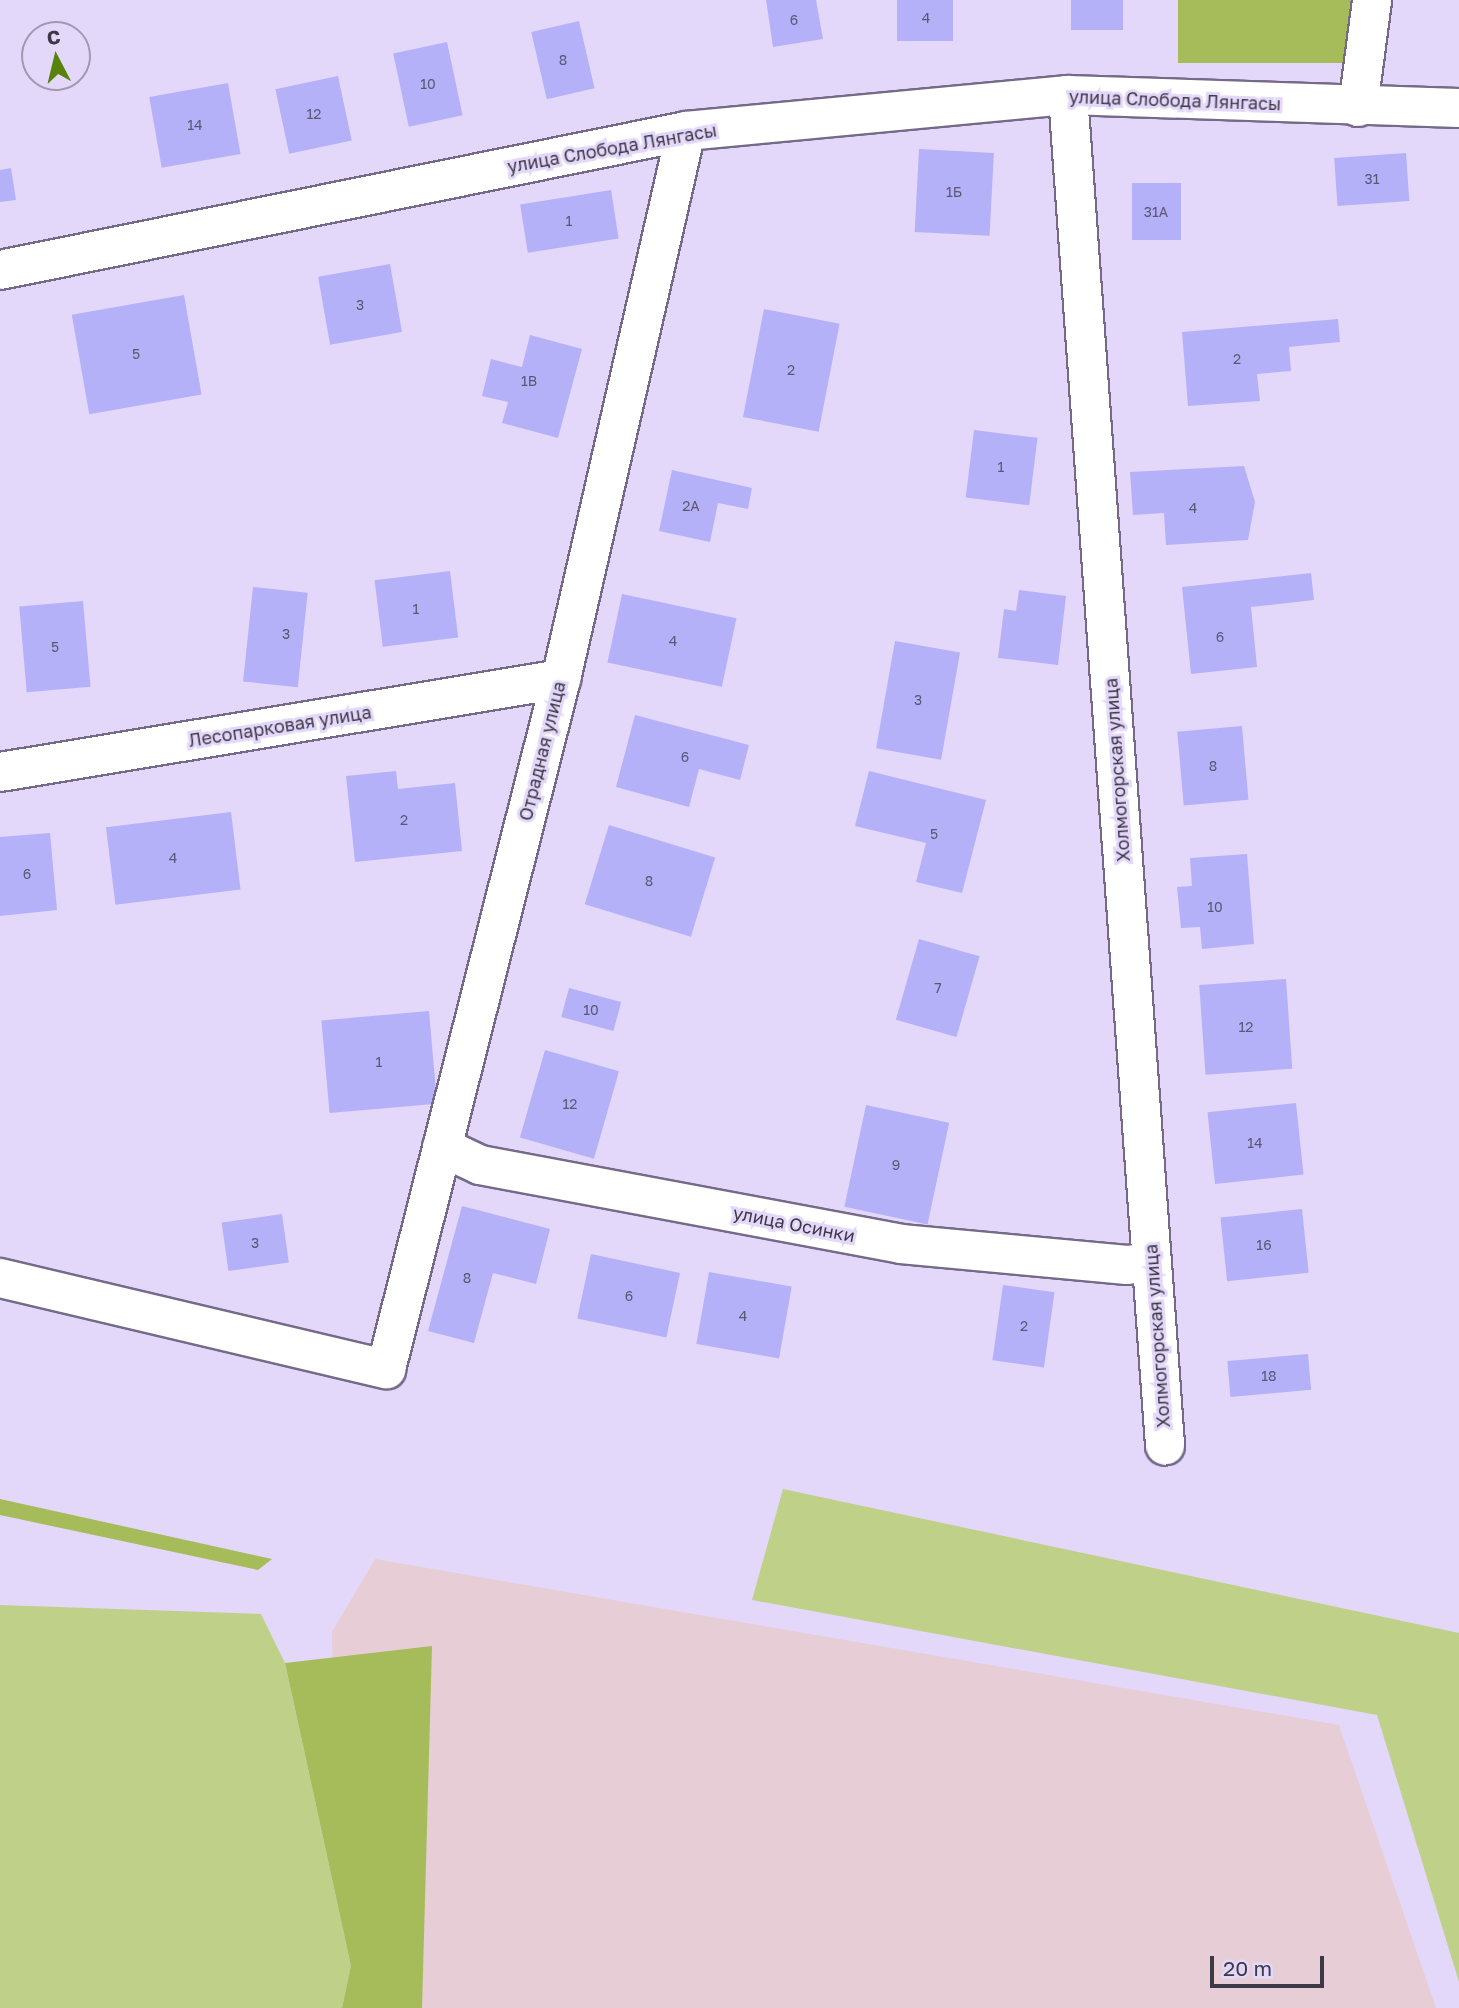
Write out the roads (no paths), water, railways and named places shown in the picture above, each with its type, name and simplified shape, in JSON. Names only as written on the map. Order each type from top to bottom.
[{"type":"street","points":[[1358,107],[1372,0]]},
{"type":"street","name":"улица Слобода Лянгасы","points":[[0,271],[687,131],[1068,95],[1358,107],[1459,108]]},
{"type":"street","name":"Холмогорская улица","points":[[1068,95],[1165,1446]]},
{"type":"street","name":"Отрадная улица","points":[[0,1278],[386,1369],[561,679],[687,131]]},
{"type":"street","name":"Лесопарковая улица","points":[[0,772],[561,679]]},
{"type":"street","name":"улица Осинки","points":[[442,1147],[480,1165],[901,1244],[1127,1265],[1152,1262]]}]
